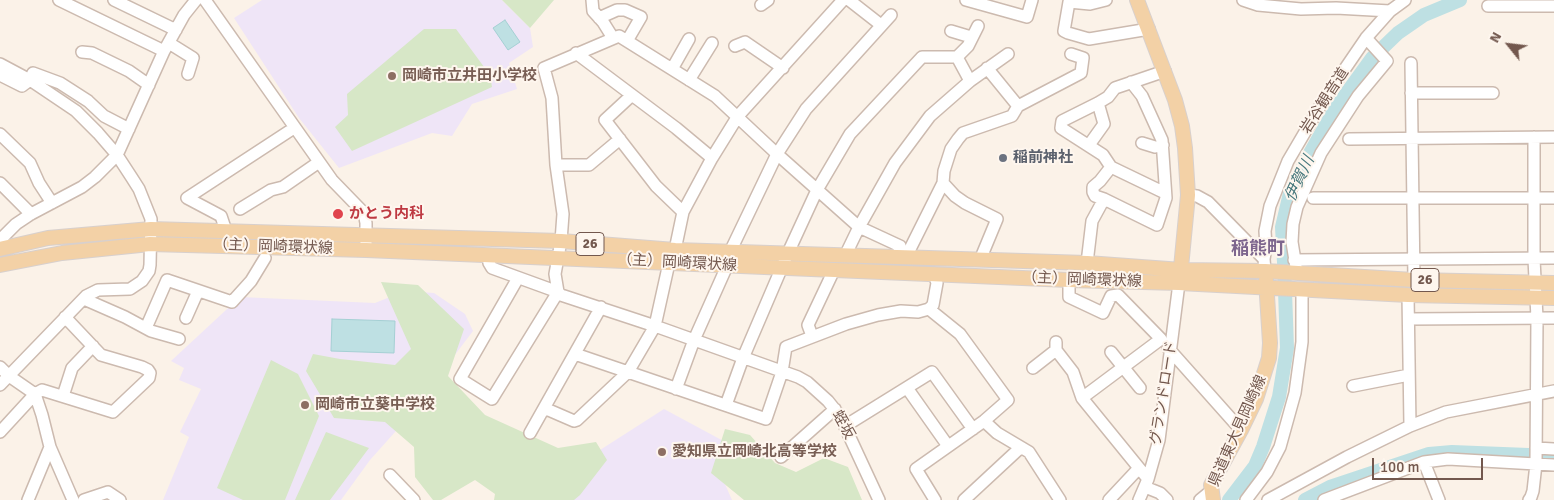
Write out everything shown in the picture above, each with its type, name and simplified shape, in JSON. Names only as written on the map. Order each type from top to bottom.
[{"type":"main road","points":[[1137,0],[1165,70],[1182,126],[1188,195],[1181,276]]},
{"type":"main road","name":"（主）岡崎環状線","points":[[0,248],[48,238],[150,229],[561,241],[675,250],[782,267],[1069,280],[1181,276],[1264,265]]},
{"type":"main road","name":"（主）岡崎環状線","points":[[0,265],[62,254],[150,244],[366,250],[669,263],[788,253],[1087,263],[1266,288]]},
{"type":"main road","name":"26","points":[[1264,265],[1414,280],[1554,283]]},
{"type":"main road","name":"県道東大見岡崎線","points":[[1208,497],[1211,486],[1256,399],[1269,358],[1270,343],[1264,265]]},
{"type":"main road","name":"26","points":[[1266,288],[1408,295],[1554,298]]},
{"type":"street","points":[[58,0],[193,58],[188,74]]},
{"type":"street","points":[[114,0],[176,30]]},
{"type":"street","points":[[0,248],[4,236],[16,224],[82,187],[117,155],[166,47],[184,15],[196,0]]},
{"type":"street","points":[[205,0],[332,180],[364,213],[366,250]]},
{"type":"street","points":[[592,0],[593,11],[613,38]]},
{"type":"street","points":[[675,250],[684,212],[712,158],[738,116],[844,0]]},
{"type":"street","points":[[849,0],[881,25]]},
{"type":"street","points":[[966,0],[1027,17],[1032,0]]},
{"type":"street","points":[[1106,0],[1090,4],[1069,2],[1064,31],[1090,39],[1149,29]]},
{"type":"street","points":[[1243,0],[1258,4],[1301,9],[1336,4],[1390,11]]},
{"type":"street","name":"岩谷観音道","points":[[1264,265],[1265,231],[1270,206],[1288,162],[1325,98],[1370,42],[1379,25],[1390,11],[1405,0]]},
{"type":"street","points":[[1488,6],[1554,6]]},
{"type":"street","points":[[599,18],[617,10],[625,10],[641,17],[627,41]]},
{"type":"street","points":[[676,389],[694,340],[777,154],[806,109],[892,15]]},
{"type":"street","points":[[726,405],[743,358],[788,253],[817,190],[850,134],[922,57],[957,57],[968,46],[978,26]]},
{"type":"street","points":[[951,30],[971,37]]},
{"type":"street","points":[[518,278],[460,379],[492,399],[558,292],[555,274],[561,241],[563,214],[556,166],[552,98],[544,68],[618,36],[715,96],[859,227],[900,246],[902,257]]},
{"type":"street","points":[[672,69],[689,39]]},
{"type":"street","points":[[735,46],[745,42],[783,68]]},
{"type":"street","points":[[1370,42],[1387,61],[1358,96],[1321,153],[1297,207],[1293,224],[1292,242],[1296,267],[1412,260],[1554,258]]},
{"type":"street","points":[[689,80],[712,43]]},
{"type":"street","points":[[82,52],[92,53],[129,71],[149,85]]},
{"type":"street","points":[[576,53],[712,158]]},
{"type":"street","points":[[845,256],[895,162],[930,116],[970,81],[1008,54]]},
{"type":"street","points":[[902,257],[943,183],[944,171],[951,149],[963,133],[1012,116],[1018,106],[1080,74],[1083,58],[1071,54]]},
{"type":"street","points":[[957,57],[970,81]]},
{"type":"street","points":[[1411,63],[1412,260],[1414,280]]},
{"type":"street","points":[[0,64],[30,80],[76,111],[117,155],[139,189],[151,219],[149,271],[142,281],[130,289],[98,290],[84,299],[0,385]]},
{"type":"street","points":[[987,68],[1018,106]]},
{"type":"street","points":[[1165,70],[1115,88],[1108,97],[1062,121],[1061,128],[1089,145],[1103,156],[1111,167],[1165,193]]},
{"type":"street","points":[[0,75],[22,86],[30,80],[33,72],[60,82],[88,101],[104,116],[129,129]]},
{"type":"street","points":[[1111,167],[1093,187],[1095,196],[1157,224],[1166,198],[1163,145],[1142,96],[1131,82]]},
{"type":"street","points":[[1411,93],[1494,93]]},
{"type":"street","points":[[632,95],[605,120],[656,186],[684,212]]},
{"type":"street","points":[[1089,145],[1104,124],[1098,103]]},
{"type":"street","points":[[226,231],[221,216],[187,198],[294,128]]},
{"type":"street","points":[[0,134],[30,163],[39,183],[52,203]]},
{"type":"street","points":[[1349,139],[1554,136]]},
{"type":"street","points":[[1529,500],[1533,491],[1536,464],[1537,318],[1534,259],[1534,137]]},
{"type":"street","points":[[556,166],[589,165],[620,139]]},
{"type":"street","points":[[1142,143],[1155,147],[1163,145]]},
{"type":"street","points":[[240,208],[270,190],[283,187],[319,162]]},
{"type":"street","points":[[1165,178],[1187,178]]},
{"type":"street","points":[[0,183],[31,214]]},
{"type":"street","points":[[943,183],[955,196],[965,203],[998,219],[980,260]]},
{"type":"street","points":[[1188,195],[1197,196],[1208,202],[1264,265]]},
{"type":"street","points":[[1313,198],[1554,198]]},
{"type":"street","points":[[1087,263],[1092,221],[1104,199]]},
{"type":"street","name":"蛭坂","points":[[488,255],[489,264],[492,268],[558,292],[561,295],[655,326],[798,377],[807,382],[835,409],[845,426],[879,500]]},
{"type":"street","points":[[146,328],[167,280],[232,302],[251,280],[265,258]]},
{"type":"street","points":[[544,408],[574,422],[628,372],[655,326],[669,263]]},
{"type":"street","points":[[812,336],[808,325],[834,270]]},
{"type":"street","points":[[575,354],[766,419],[782,372],[786,347],[846,324],[901,311],[918,312],[929,309],[933,305],[937,283],[934,274]]},
{"type":"street","name":"グランドロード","points":[[1139,500],[1159,440],[1181,276]]},
{"type":"street","points":[[1069,280],[1069,297],[1103,313],[1111,296],[1118,295],[1161,339],[1241,430]]},
{"type":"street","points":[[1246,500],[1267,472],[1280,447],[1295,393],[1302,342],[1302,290]]},
{"type":"street","points":[[186,318],[198,291]]},
{"type":"street","points":[[1408,295],[1410,426]]},
{"type":"street","points":[[84,299],[151,331],[179,339]]},
{"type":"street","points":[[530,433],[601,307]]},
{"type":"street","points":[[929,309],[960,334],[1008,400],[984,421],[916,469],[935,500]]},
{"type":"street","points":[[0,432],[35,394],[42,390],[113,412],[149,378],[150,373],[142,367],[101,355],[65,317]]},
{"type":"street","points":[[1409,319],[1554,318]]},
{"type":"street","points":[[1082,398],[1161,339]]},
{"type":"street","points":[[63,396],[72,368],[93,346]]},
{"type":"street","points":[[1033,368],[1056,346],[1073,372],[1082,398],[1139,468],[1146,483],[1167,500]]},
{"type":"street","points":[[1111,352],[1140,388]]},
{"type":"street","points":[[0,367],[8,376],[35,394],[50,447],[74,500]]},
{"type":"street","points":[[845,426],[932,372],[973,428]]},
{"type":"street","points":[[1354,386],[1409,375]]},
{"type":"street","points":[[907,388],[948,446]]},
{"type":"street","points":[[1268,500],[1347,457],[1410,426],[1446,412],[1554,391]]},
{"type":"street","points":[[780,457],[835,409]]},
{"type":"street","points":[[984,421],[997,433],[1029,452],[1060,500]]},
{"type":"street","points":[[28,500],[50,447]]},
{"type":"street","points":[[964,500],[1020,448]]},
{"type":"street","points":[[1536,448],[1554,449]]},
{"type":"street","points":[[1324,500],[1424,462],[1448,459],[1554,465]]},
{"type":"street","points":[[1424,462],[1439,500]]},
{"type":"street","points":[[1109,500],[1139,468]]},
{"type":"street","points":[[390,475],[414,500]]},
{"type":"street","points":[[84,500],[108,492],[120,500]]},
{"type":"shaded area","name":"岡崎市立井田小学校","points":[[262,0],[502,0],[530,28],[533,47],[509,63],[517,89],[472,104],[452,136],[432,133],[339,168],[299,118],[234,18]]},
{"type":"shaded area","name":"岡崎市立葵中学校","points":[[405,291],[434,293],[465,314],[473,331],[404,422],[370,460],[341,500],[163,500],[189,437],[180,432],[201,389],[179,380],[184,368],[171,361],[240,297],[375,303]]},
{"type":"shaded area","name":"愛知県立岡崎北高等学校","points":[[664,409],[729,444],[720,473],[732,500],[555,500],[586,459]]},
{"type":"green space","points":[[502,0],[554,0],[530,28]]},
{"type":"green space","points":[[424,29],[456,29],[490,75],[492,87],[352,151],[335,127],[348,115],[347,94]]},
{"type":"green space","points":[[381,282],[418,285],[464,329],[448,376],[485,415],[558,448],[596,442],[607,460],[580,495],[574,500],[494,500],[495,494],[475,480],[441,500],[433,500],[415,477],[414,447],[385,422],[334,418],[306,371],[313,354],[395,365],[411,349]]},
{"type":"green space","points":[[271,360],[298,374],[319,416],[285,500],[243,500],[217,488]]},
{"type":"green space","points":[[725,429],[750,435],[775,463],[796,472],[824,458],[848,467],[862,500],[744,500],[711,473]]},
{"type":"green space","points":[[326,432],[369,448],[330,500],[295,500]]},
{"type":"water","points":[[505,20],[520,42],[508,50],[493,28]]},
{"type":"water","points":[[332,319],[395,321],[394,353],[331,351]]},
{"type":"waterway","name":"伊賀川","points":[[1229,500],[1255,466],[1279,397],[1287,348],[1282,227],[1290,193],[1335,109],[1372,58],[1398,33],[1424,15],[1460,0]]},
{"type":"waterway","points":[[1305,500],[1330,487],[1429,454],[1452,452],[1554,456]]},
{"type":"place","name":"岡崎市立井田小学校","points":[[392,76]]},
{"type":"place","name":"稲前神社","points":[[1003,158]]},
{"type":"place","name":"かとう内科","points":[[338,214]]},
{"type":"place","name":"岡崎市立葵中学校","points":[[305,405]]},
{"type":"place","name":"愛知県立岡崎北高等学校","points":[[662,452]]},
{"type":"district","name":"稲熊町","points":[[1258,249]]}]
